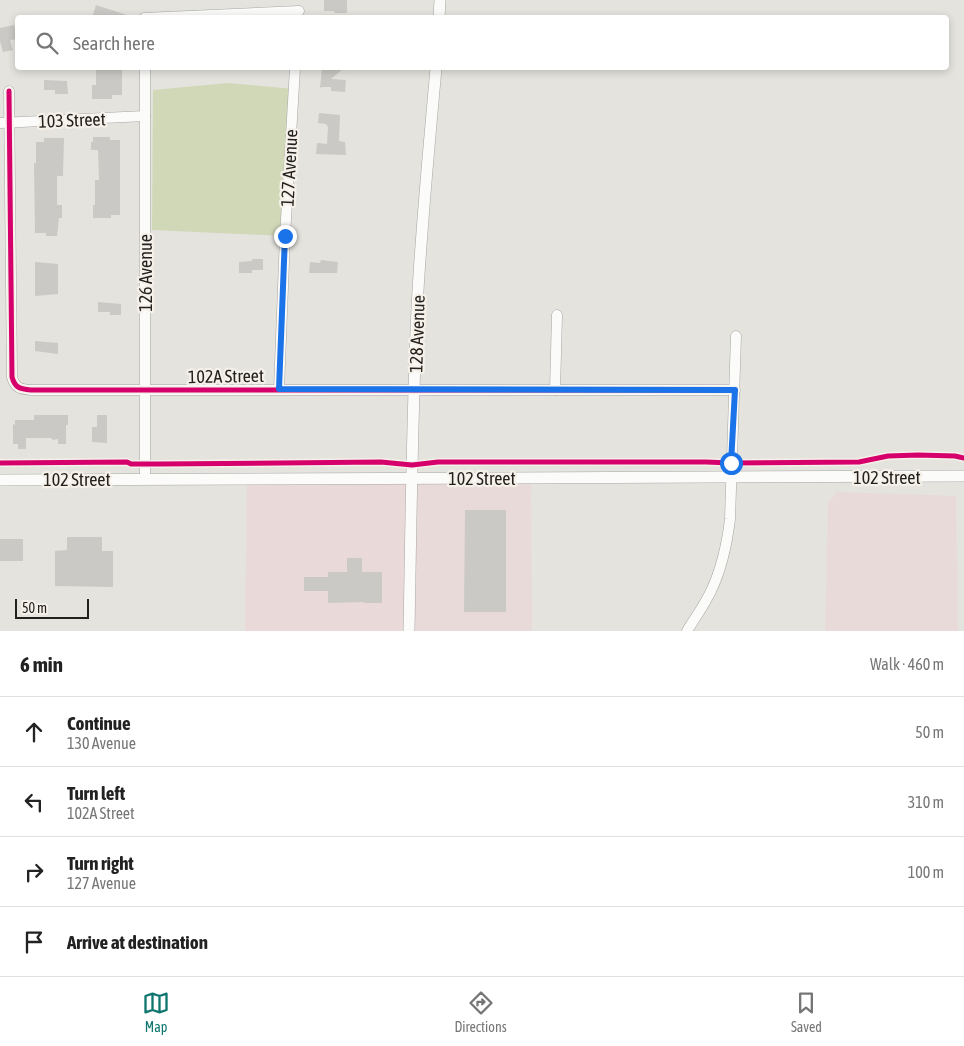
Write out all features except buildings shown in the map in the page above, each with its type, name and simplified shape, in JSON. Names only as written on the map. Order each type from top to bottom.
[{"type":"street","points":[[247,15],[299,14],[299,0]]},
{"type":"street","points":[[439,15],[440,0]]},
{"type":"street","name":"126 Avenue","points":[[144,70],[145,478]]},
{"type":"street","name":"127 Avenue","points":[[279,389],[285,236],[295,70]]},
{"type":"street","name":"128 Avenue","points":[[409,631],[414,390],[422,234],[436,70]]},
{"type":"street","points":[[0,284],[12,284],[4,123],[9,91]]},
{"type":"street","name":"103 Street","points":[[4,123],[145,116]]},
{"type":"street","name":"102A Street","points":[[12,284],[12,377],[14,384],[18,388],[31,390],[735,390]]},
{"type":"street","points":[[555,390],[557,314]]},
{"type":"street","points":[[688,631],[711,591],[722,564],[729,527],[736,336]]},
{"type":"street","name":"102 Street","points":[[0,480],[964,476]]},
{"type":"shaded area","points":[[411,478],[409,631],[245,631],[247,479]]},
{"type":"shaded area","points":[[411,478],[531,479],[532,631],[409,631]]},
{"type":"shaded area","points":[[837,492],[956,496],[958,631],[825,631],[828,502]]},
{"type":"green space","points":[[228,83],[294,89],[285,236],[152,230],[153,90]]},
{"type":"cycle path","points":[[9,91],[12,377],[16,386],[31,390],[735,390]]},
{"type":"cycle path","points":[[0,463],[381,462],[412,465],[438,462],[859,462],[888,456],[918,455],[964,458]]},
{"type":"route","points":[[285,236],[279,389],[735,390],[731,463]]}]
